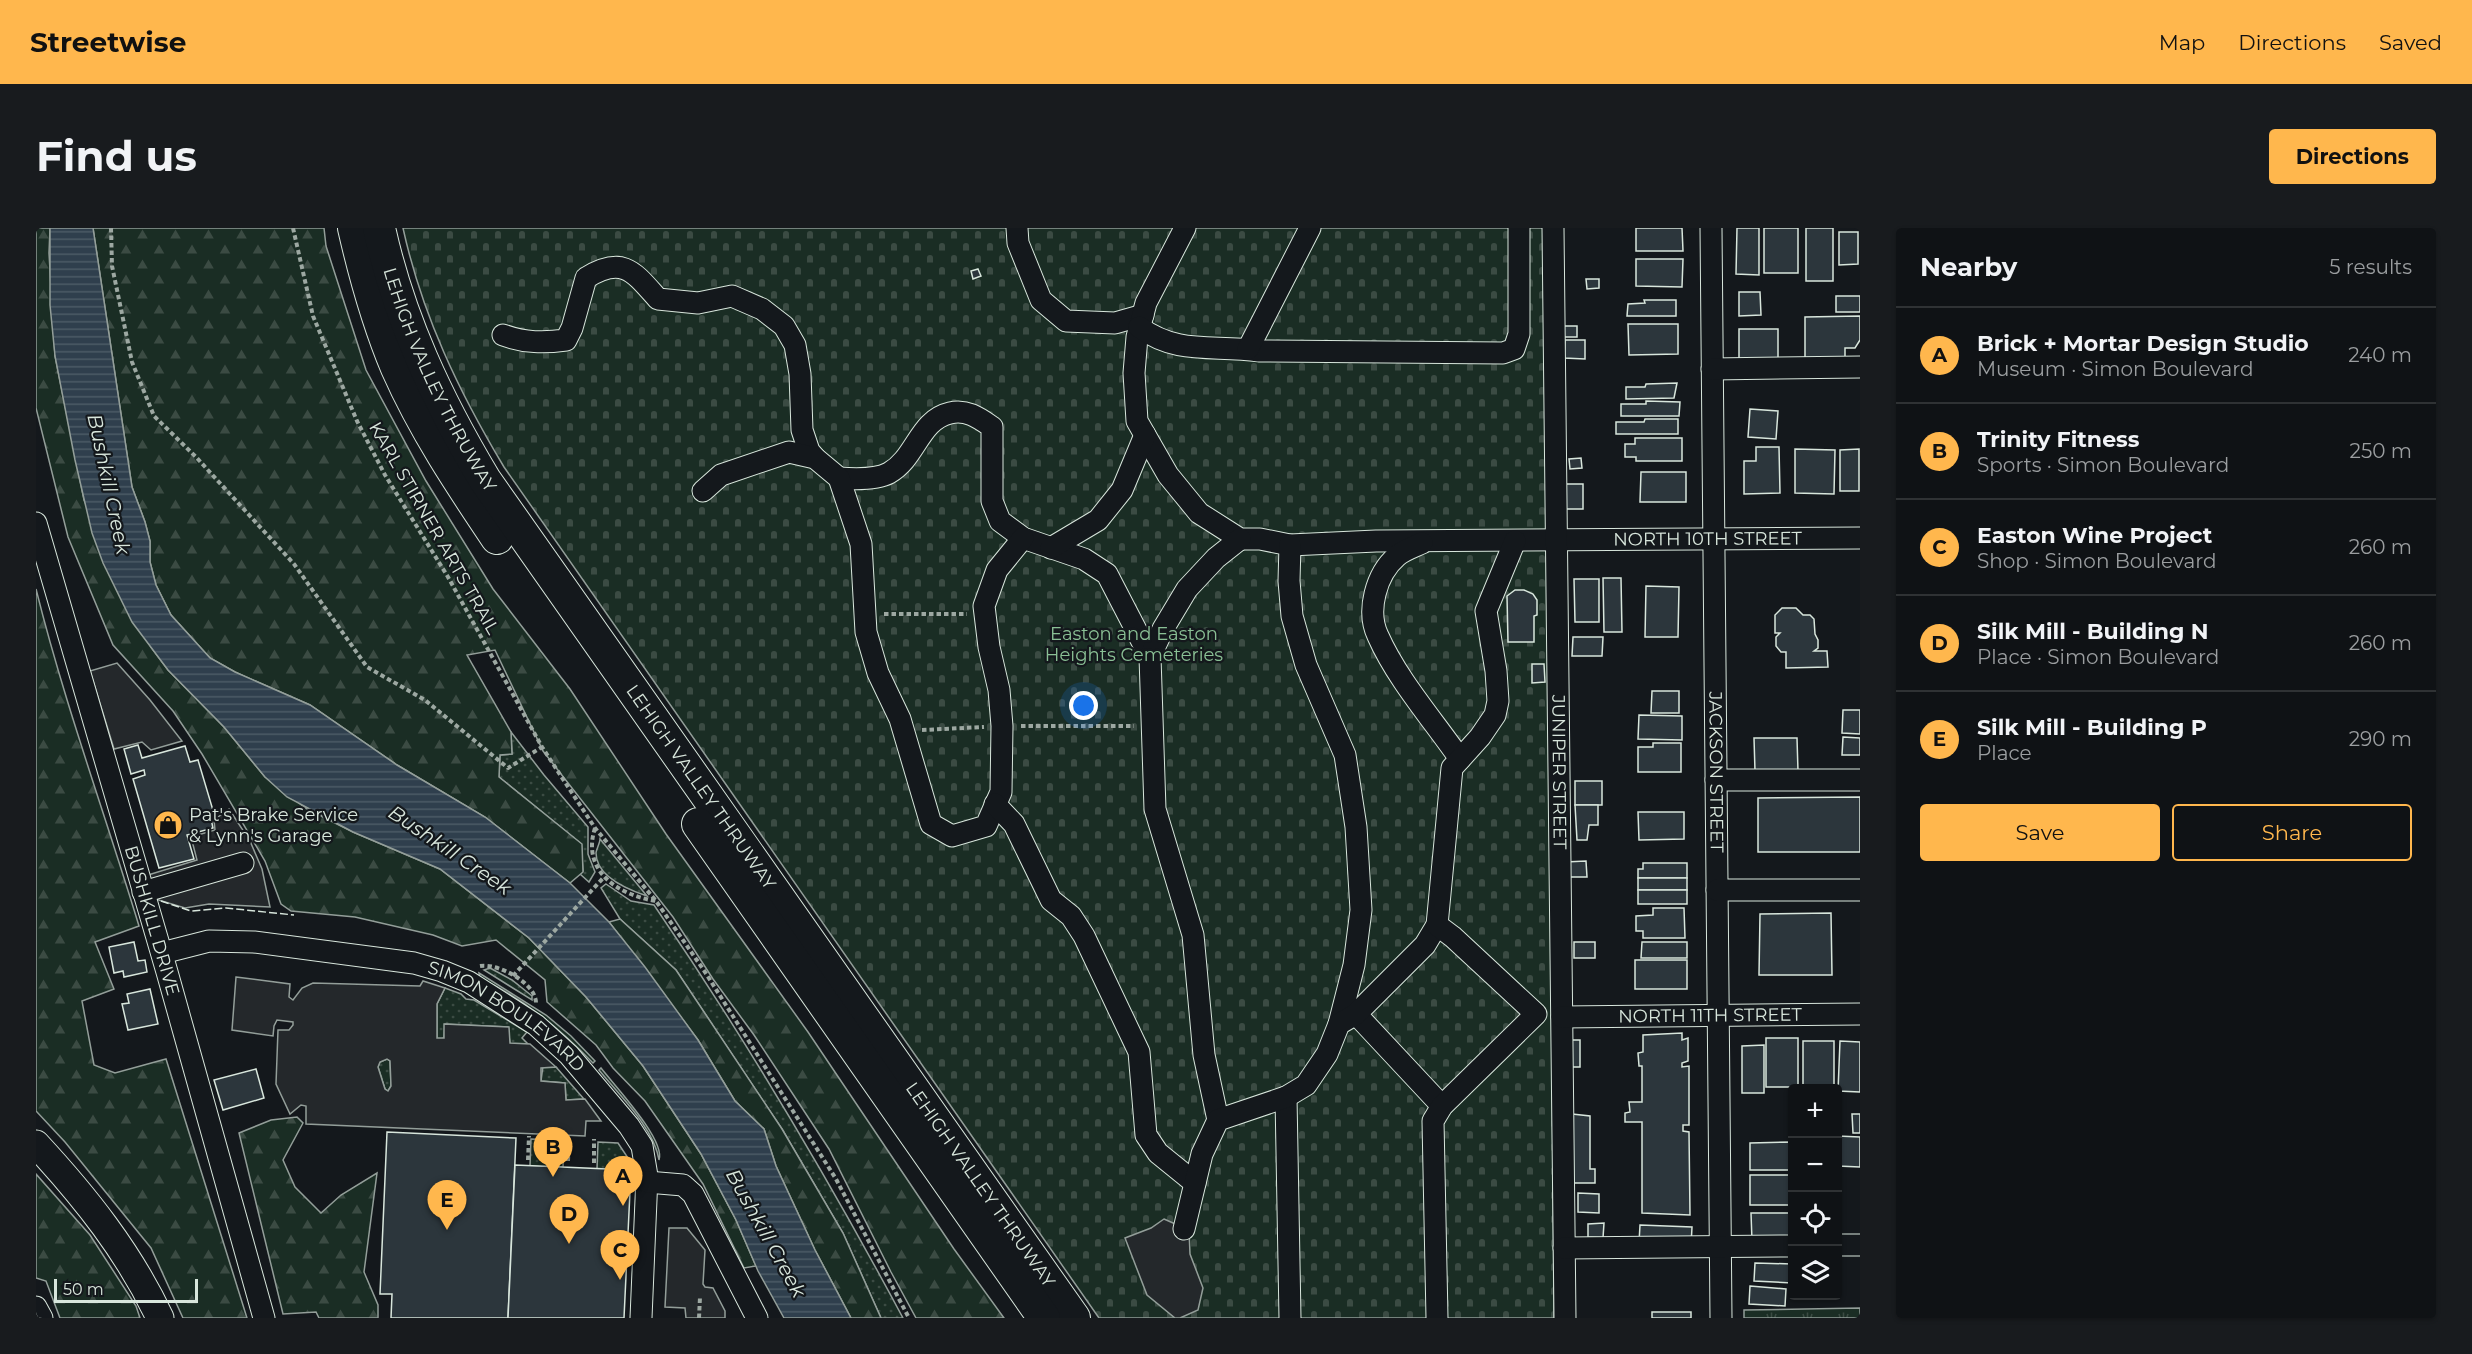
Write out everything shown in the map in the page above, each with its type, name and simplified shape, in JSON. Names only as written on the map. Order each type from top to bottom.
[{"type":"highway","name":"LEHIGH VALLEY THRUWAY","points":[[354,228],[372,298],[398,368],[436,444],[458,479],[1044,1318]]},
{"type":"highway","name":"LEHIGH VALLEY THRUWAY","points":[[379,228],[393,283],[419,355],[441,405],[485,480],[1074,1318]]},
{"type":"main road","points":[[36,1144],[75,1186],[119,1244],[141,1279],[160,1318]]},
{"type":"street","points":[[1017,228],[1018,243],[1041,300],[1066,321],[1115,323],[1141,321]]},
{"type":"street","points":[[1150,657],[1163,629],[1187,589],[1216,558],[1240,539],[1199,513],[1168,475],[1137,421],[1134,373],[1141,321],[1146,303],[1185,228]]},
{"type":"street","points":[[1248,350],[1310,228]]},
{"type":"street","points":[[1141,321],[1156,339],[1189,348],[1503,353],[1514,349],[1519,334],[1519,228]]},
{"type":"street","name":"JUNIPER STREET","points":[[1553,228],[1565,1318]]},
{"type":"street","name":"JACKSON STREET","points":[[1711,228],[1721,1318]]},
{"type":"street","points":[[503,335],[519,341],[566,340],[572,328],[586,278],[598,270],[618,267],[635,273],[658,298],[698,303],[732,296],[762,309],[784,326],[795,345],[800,374],[802,430],[809,451],[839,478],[861,544],[866,632],[878,673],[904,730],[931,824],[952,836],[986,826],[1000,792],[1002,726],[999,690],[989,647],[984,606],[997,570],[1023,538]]},
{"type":"street","points":[[1712,369],[1860,367]]},
{"type":"street","points":[[839,478],[856,479],[888,474],[907,458],[921,434],[938,416],[960,411],[977,416],[992,428],[992,501],[1000,521],[1023,538],[1084,559],[1107,574],[1150,657],[1155,809],[1193,935],[1204,1055],[1218,1120],[1202,1154],[1184,1228]]},
{"type":"street","points":[[1051,548],[1098,520],[1122,490],[1144,435]]},
{"type":"street","points":[[704,491],[721,475],[789,452],[815,458]]},
{"type":"street","name":"BUSHKILL DRIVE","points":[[36,523],[162,953],[264,1318]]},
{"type":"street","name":"NORTH 10TH STREET","points":[[1240,539],[1260,539],[1290,545],[1428,541],[1860,538]]},
{"type":"street","points":[[1428,541],[1396,557],[1381,579],[1372,606],[1377,635],[1405,681],[1460,759]]},
{"type":"street","points":[[1218,1120],[1286,1097],[1306,1085],[1348,1019],[1425,945],[1437,925],[1452,768],[1480,737],[1495,715],[1498,701],[1486,611],[1515,541]]},
{"type":"street","points":[[1290,545],[1289,581],[1292,616],[1306,665],[1345,755],[1356,827],[1360,910],[1348,1019]]},
{"type":"street","points":[[1716,780],[1860,780]]},
{"type":"street","points":[[995,804],[1014,824],[1051,900],[1071,916],[1084,936],[1140,1052],[1146,1135],[1158,1153],[1195,1183]]},
{"type":"street","points":[[143,892],[243,863]]},
{"type":"street","points":[[1717,890],[1860,890]]},
{"type":"street","points":[[1437,925],[1536,1014],[1442,1106],[1433,1121],[1437,1318]]},
{"type":"street","name":"SIMON BOULEVARD","points":[[162,953],[209,941],[255,942],[414,963],[469,982],[536,1025],[569,1055],[636,1136],[645,1157],[647,1182],[641,1318]]},
{"type":"street","name":"NORTH 11TH STREET","points":[[1536,1014],[1860,1014]]},
{"type":"street","points":[[1348,1019],[1442,1106]]},
{"type":"street","points":[[1286,1097],[1290,1318]]},
{"type":"street","points":[[647,1182],[683,1185],[693,1194],[757,1318]]},
{"type":"street","points":[[1842,1245],[1860,1245]]},
{"type":"street","points":[[1564,1248],[1788,1246]]},
{"type":"street","points":[[36,1307],[42,1318]]},
{"type":"path","points":[[111,228],[112,266],[132,362],[154,416],[196,457],[294,564],[367,667],[424,700],[508,768],[542,747]]},
{"type":"path","name":"KARL STIRNER ARTS TRAIL","points":[[293,228],[313,316],[357,421],[385,475],[448,577],[542,747],[595,828],[656,901],[705,972],[836,1179],[909,1318]]},
{"type":"path","points":[[865,614],[985,614]]},
{"type":"path","points":[[904,730],[1002,726],[1152,726]]},
{"type":"path","points":[[595,828],[591,840],[592,857],[604,877],[625,893],[656,901]]},
{"type":"path","points":[[513,976],[604,877]]},
{"type":"path","points":[[474,969],[483,965],[497,966],[533,992],[536,1006]]},
{"type":"path","points":[[528,1160],[529,1137]]},
{"type":"path","points":[[568,1161],[569,1138]]},
{"type":"path","points":[[594,1139],[594,1163]]},
{"type":"path","points":[[699,1318],[700,1297]]},
{"type":"green space","points":[[36,228],[50,228],[49,253],[55,356],[84,500],[151,647],[168,670],[224,727],[265,777],[307,809],[353,832],[440,869],[529,938],[586,997],[643,1066],[701,1154],[736,1220],[756,1266],[744,1268],[703,1184],[645,1101],[613,1068],[596,1045],[547,1002],[545,980],[496,940],[462,946],[433,935],[355,917],[291,911],[281,904],[265,861],[202,754],[173,711],[113,645],[68,537],[36,408]]},
{"type":"green space","points":[[93,228],[324,228],[326,246],[366,370],[426,481],[493,589],[570,689],[666,834],[808,1032],[954,1249],[1004,1318],[916,1318],[829,1149],[673,917],[543,751],[495,650],[467,655],[511,732],[512,754],[500,755],[499,777],[582,844],[583,872],[570,883],[485,817],[397,765],[310,705],[235,672],[210,658],[171,615],[156,585],[150,562],[150,541],[132,487]]},
{"type":"green space","name":"Easton and Easton Heights Cemeteries","points":[[403,228],[1543,228],[1547,365],[1554,1318],[1099,1318],[504,467],[457,381],[431,322]]},
{"type":"green space","points":[[36,589],[72,716],[139,926],[95,942],[114,989],[82,1001],[94,1065],[115,1073],[166,1059],[247,1318],[183,1318],[151,1248],[65,1142],[36,1111]]},
{"type":"green space","points":[[511,732],[588,827],[588,854],[595,872],[589,882],[580,874],[583,871],[581,844],[499,777],[500,755],[512,754]]},
{"type":"green space","points":[[600,839],[647,896],[615,881],[601,869],[596,853]]},
{"type":"green space","points":[[606,884],[631,901],[654,905],[721,1006],[784,1108],[903,1318],[881,1318],[843,1233],[782,1129],[676,970],[620,919],[601,888]]},
{"type":"green space","points":[[620,919],[676,970],[782,1129],[843,1233],[881,1318],[851,1318],[815,1250],[776,1166],[764,1129],[735,1101],[698,1040],[609,922]]},
{"type":"green space","points":[[490,968],[512,980],[532,996],[532,1000],[484,970]]},
{"type":"green space","points":[[479,973],[546,1015],[571,1036],[595,1061],[593,1063],[554,1026],[526,1005],[480,978]]},
{"type":"green space","points":[[445,988],[461,994],[466,999],[474,1000],[527,1032],[522,1038],[528,1044],[510,1044],[508,1027],[445,1024],[444,1038],[439,1040],[437,1038],[437,1004]]},
{"type":"green space","points":[[387,1059],[390,1061],[391,1086],[388,1091],[385,1089],[378,1067],[380,1062]]},
{"type":"green space","points":[[543,1066],[556,1067],[584,1099],[566,1100],[565,1083],[541,1081]]},
{"type":"green space","points":[[601,1068],[647,1127],[659,1151],[659,1160],[656,1148],[643,1124],[599,1070]]},
{"type":"green space","points":[[297,1117],[303,1123],[283,1160],[295,1187],[321,1213],[341,1195],[377,1173],[364,1272],[378,1305],[378,1318],[319,1318],[316,1312],[283,1314],[239,1133],[271,1120]]},
{"type":"green space","points":[[531,1139],[564,1140],[563,1167],[530,1166]]},
{"type":"green space","points":[[598,1142],[618,1143],[628,1158],[629,1170],[597,1169]]},
{"type":"green space","points":[[36,1174],[90,1235],[136,1306],[140,1318],[60,1318],[46,1281],[36,1278]]},
{"type":"green space","points":[[1860,1308],[1860,1318],[1744,1318],[1744,1310]]},
{"type":"shaded area","points":[[117,663],[182,741],[151,750],[142,742],[114,749],[90,671]]},
{"type":"shaded area","points":[[229,809],[250,841],[262,869],[270,907],[209,904],[185,908],[155,899],[148,875],[197,860],[191,837],[215,830],[214,820]]},
{"type":"shaded area","points":[[236,977],[290,984],[289,997],[293,1000],[302,988],[313,983],[420,986],[423,981],[445,988],[437,1004],[437,1038],[444,1038],[444,1024],[509,1027],[510,1043],[530,1044],[556,1067],[541,1068],[541,1081],[565,1083],[566,1100],[585,1099],[601,1121],[586,1121],[585,1136],[306,1124],[306,1106],[301,1105],[290,1114],[276,1084],[278,1030],[289,1030],[293,1022],[277,1020],[273,1036],[232,1030]],"holes":[[[387,1059],[390,1061],[391,1086],[388,1091],[385,1089],[378,1067],[380,1062]]]},
{"type":"shaded area","points":[[1164,1219],[1189,1230],[1190,1254],[1203,1288],[1198,1310],[1180,1318],[1175,1318],[1147,1295],[1125,1238],[1151,1228]]},
{"type":"shaded area","points":[[669,1228],[687,1228],[705,1250],[703,1284],[705,1287],[713,1288],[725,1311],[725,1318],[686,1318],[685,1308],[665,1307]]},
{"type":"water","name":"Bushkill Creek","points":[[50,228],[93,228],[132,487],[150,541],[150,562],[156,585],[171,615],[210,658],[235,672],[310,705],[397,765],[485,817],[570,883],[609,922],[698,1040],[735,1101],[764,1129],[776,1166],[815,1250],[851,1318],[784,1318],[758,1271],[736,1220],[701,1154],[643,1066],[586,997],[529,938],[440,869],[353,832],[287,797],[265,777],[224,727],[168,670],[132,622],[103,563],[92,533],[75,460],[55,356],[50,305]]},
{"type":"building","points":[[1636,228],[1682,228],[1683,251],[1636,251]]},
{"type":"building","points":[[1737,228],[1759,228],[1759,275],[1736,274]]},
{"type":"building","points":[[1764,228],[1798,228],[1798,273],[1764,273]]},
{"type":"building","points":[[1806,228],[1833,228],[1833,281],[1806,281]]},
{"type":"building","points":[[1839,232],[1858,232],[1858,264],[1839,265]]},
{"type":"building","points":[[1636,259],[1683,259],[1682,287],[1636,286]]},
{"type":"building","points":[[978,269],[981,276],[973,279],[971,271]]},
{"type":"building","points":[[1586,279],[1599,279],[1599,288],[1587,289]]},
{"type":"building","points":[[1739,292],[1760,292],[1761,315],[1739,316]]},
{"type":"building","points":[[1836,296],[1860,296],[1860,312],[1836,312]]},
{"type":"building","points":[[1644,300],[1676,300],[1676,316],[1627,316],[1628,304],[1645,303]]},
{"type":"building","points":[[1860,316],[1860,340],[1855,348],[1845,348],[1845,359],[1805,359],[1805,317]]},
{"type":"building","points":[[1628,324],[1678,324],[1678,354],[1629,355]]},
{"type":"building","points":[[1564,326],[1577,326],[1577,337],[1564,337]]},
{"type":"building","points":[[1739,329],[1778,329],[1778,360],[1739,360]]},
{"type":"building","points":[[1565,340],[1585,340],[1585,359],[1564,358]]},
{"type":"building","points":[[1677,383],[1674,398],[1626,399],[1626,387]]},
{"type":"building","points":[[1646,401],[1680,402],[1679,416],[1621,416],[1621,404],[1646,404]]},
{"type":"building","points":[[1750,409],[1778,411],[1776,439],[1748,437]]},
{"type":"building","points":[[1645,419],[1678,419],[1678,434],[1616,434],[1616,422],[1644,422]]},
{"type":"building","points":[[1635,438],[1682,438],[1682,461],[1636,461],[1636,457],[1625,457],[1625,444],[1635,444]]},
{"type":"building","points":[[1756,447],[1779,447],[1780,493],[1744,494],[1744,461],[1756,461]]},
{"type":"building","points":[[1795,449],[1835,450],[1834,494],[1795,493]]},
{"type":"building","points":[[1859,449],[1859,491],[1840,491],[1840,450]]},
{"type":"building","points":[[1581,458],[1582,468],[1570,469],[1569,459]]},
{"type":"building","points":[[1641,472],[1686,472],[1686,502],[1640,502]]},
{"type":"building","points":[[1564,484],[1583,484],[1583,509],[1564,509]]},
{"type":"building","points":[[1603,578],[1621,578],[1622,632],[1604,632]]},
{"type":"building","points":[[1574,579],[1599,579],[1599,622],[1575,622]]},
{"type":"building","points":[[1646,586],[1679,587],[1678,637],[1645,637]]},
{"type":"building","points":[[1515,590],[1524,590],[1533,594],[1537,600],[1537,615],[1534,616],[1534,642],[1508,642],[1507,596]]},
{"type":"building","points":[[1782,608],[1796,608],[1803,615],[1810,615],[1814,619],[1818,648],[1814,651],[1827,651],[1828,667],[1786,668],[1786,652],[1781,652],[1776,646],[1776,637],[1780,633],[1775,633],[1775,615]]},
{"type":"building","points":[[1573,637],[1603,637],[1602,656],[1572,656]]},
{"type":"building","points":[[1532,664],[1544,664],[1545,682],[1532,683]]},
{"type":"building","points":[[1652,691],[1679,691],[1679,713],[1651,713]]},
{"type":"building","points":[[1843,710],[1860,710],[1860,734],[1842,733]]},
{"type":"building","points":[[1639,715],[1682,716],[1682,740],[1638,739]]},
{"type":"building","points":[[1843,737],[1860,738],[1860,755],[1842,755]]},
{"type":"building","points":[[1754,738],[1797,738],[1798,771],[1755,771]]},
{"type":"building","points":[[1653,743],[1681,743],[1681,772],[1638,772],[1638,747],[1653,747]]},
{"type":"building","points":[[138,745],[142,758],[185,746],[190,762],[198,760],[215,817],[211,819],[213,828],[187,835],[194,859],[159,868],[133,779],[145,775],[144,770],[131,774],[124,749]]},
{"type":"building","points":[[1575,781],[1602,781],[1602,805],[1575,805]]},
{"type":"building","points":[[1860,797],[1860,852],[1758,852],[1758,798]]},
{"type":"building","points":[[1575,805],[1598,805],[1598,825],[1589,825],[1587,840],[1577,840]]},
{"type":"building","points":[[1638,812],[1684,812],[1684,839],[1639,840]]},
{"type":"building","points":[[1586,861],[1587,877],[1566,877],[1565,862]]},
{"type":"building","points":[[1643,863],[1687,863],[1687,878],[1638,878],[1638,869],[1643,869]]},
{"type":"building","points":[[1638,878],[1687,878],[1687,890],[1638,890]]},
{"type":"building","points":[[1638,890],[1687,890],[1687,904],[1638,904]]},
{"type":"building","points":[[1653,908],[1684,908],[1685,938],[1643,938],[1643,931],[1636,931],[1636,916],[1653,915]]},
{"type":"building","points":[[1831,913],[1832,975],[1759,975],[1760,914]]},
{"type":"building","points":[[134,942],[138,961],[145,960],[147,972],[124,977],[123,971],[114,973],[109,947]]},
{"type":"building","points":[[1574,942],[1595,942],[1595,958],[1574,958]]},
{"type":"building","points":[[1642,942],[1687,942],[1687,958],[1641,958]]},
{"type":"building","points":[[1635,960],[1687,960],[1687,989],[1635,989]]},
{"type":"building","points":[[150,989],[158,1024],[128,1030],[122,1004],[129,1003],[127,994]]},
{"type":"building","points":[[1682,1033],[1682,1040],[1688,1038],[1688,1061],[1682,1063],[1682,1067],[1689,1066],[1689,1125],[1683,1125],[1683,1131],[1689,1132],[1690,1215],[1642,1213],[1642,1122],[1625,1122],[1625,1113],[1630,1112],[1629,1102],[1642,1102],[1642,1066],[1639,1066],[1638,1053],[1643,1052],[1643,1035]]},
{"type":"building","points":[[1766,1038],[1798,1038],[1798,1084],[1788,1084],[1788,1087],[1766,1087]]},
{"type":"building","points":[[1568,1040],[1580,1040],[1580,1067],[1569,1067]]},
{"type":"building","points":[[1803,1041],[1834,1041],[1834,1084],[1803,1084]]},
{"type":"building","points":[[1840,1041],[1860,1042],[1860,1092],[1842,1091],[1842,1084],[1838,1084]]},
{"type":"building","points":[[1764,1045],[1764,1093],[1742,1093],[1742,1046]]},
{"type":"building","points":[[256,1069],[264,1098],[223,1110],[214,1080]]},
{"type":"building","points":[[1572,1114],[1590,1116],[1590,1169],[1595,1169],[1595,1183],[1572,1183]]},
{"type":"building","points":[[1852,1114],[1860,1114],[1860,1133],[1853,1133]]},
{"type":"building","points":[[387,1132],[516,1138],[508,1318],[391,1318],[392,1294],[380,1294]]},
{"type":"building","points":[[1842,1136],[1860,1137],[1860,1167],[1842,1166]]},
{"type":"building","points":[[1788,1142],[1788,1170],[1750,1170],[1750,1143]]},
{"type":"building","points":[[515,1165],[631,1170],[624,1318],[508,1318]]},
{"type":"building","points":[[1750,1175],[1788,1175],[1788,1205],[1750,1205]]},
{"type":"building","points":[[1578,1193],[1599,1194],[1599,1213],[1578,1212]]},
{"type":"building","points":[[1751,1213],[1788,1213],[1788,1240],[1752,1241]]},
{"type":"building","points":[[1604,1223],[1603,1238],[1588,1237],[1588,1224]]},
{"type":"building","points":[[1640,1225],[1692,1227],[1691,1246],[1639,1243]]},
{"type":"building","points":[[1755,1263],[1788,1264],[1788,1283],[1754,1281]]},
{"type":"building","points":[[1750,1286],[1786,1289],[1785,1306],[1749,1304]]},
{"type":"building","points":[[1652,1312],[1691,1312],[1691,1318],[1652,1318]]},
{"type":"fence","points":[[161,901],[191,911],[226,908],[294,915]]},
{"type":"place","name":"Pat's Brake Service & Lynn's Garage","points":[[168,825]]},
{"type":"place","name":"Trinity Fitness","points":[[553,1177]]},
{"type":"place","name":"Brick + Mortar Design Studio","points":[[623,1206]]},
{"type":"place","name":"Silk Mill - Building P","points":[[447,1230]]},
{"type":"place","name":"Silk Mill - Building N","points":[[569,1244]]},
{"type":"place","name":"Easton Wine Project","points":[[620,1280]]}]
